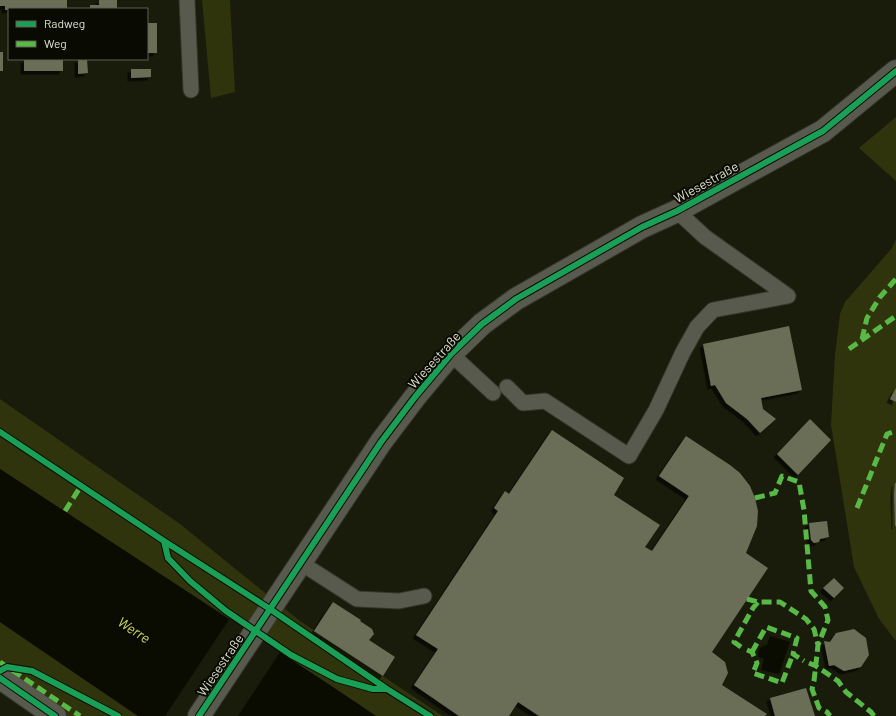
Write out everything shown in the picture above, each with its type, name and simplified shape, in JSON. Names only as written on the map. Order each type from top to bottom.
[{"type":"street","name":"Wiesestraße","points":[[199,716],[381,442],[415,397],[451,354],[482,324],[516,300],[642,228],[677,211],[823,131],[896,71]]},
{"type":"street","points":[[0,678],[55,716]]},
{"type":"lane","points":[[187,0],[191,90]]},
{"type":"lane","points":[[507,387],[523,403],[545,401],[629,456],[656,410],[683,352],[697,327],[713,310],[788,296],[705,237],[677,211]]},
{"type":"lane","points":[[451,354],[493,393]]},
{"type":"lane","points":[[301,563],[357,599],[399,601],[424,596]]},
{"type":"green space","points":[[202,0],[230,0],[235,92],[211,98]]},
{"type":"green space","points":[[896,117],[896,181],[859,148]]},
{"type":"green space","points":[[896,239],[896,641],[879,619],[854,567],[831,425],[835,354],[840,314],[845,302],[892,248]]},
{"type":"green space","points":[[0,399],[180,524],[300,621],[443,716],[376,716],[0,469]]},
{"type":"green space","points":[[0,622],[138,716],[67,716],[0,671]]},
{"type":"water","name":"Werre","points":[[0,469],[376,716],[138,716],[0,622]]},
{"type":"water","points":[[770,636],[790,642],[779,674],[761,670],[764,659],[759,657],[759,650],[761,647],[767,645]]},
{"type":"pier","points":[[230,618],[281,651],[238,716],[165,716]]},
{"type":"building","points":[[0,0],[67,0],[67,8],[8,8],[8,10],[5,10],[5,6],[0,6]]},
{"type":"building","points":[[99,0],[117,0],[117,8],[90,8],[90,5],[99,5]]},
{"type":"building","points":[[148,23],[157,23],[157,53],[148,53]]},
{"type":"building","points":[[0,52],[3,52],[3,71],[0,71]]},
{"type":"building","points":[[24,60],[63,60],[63,71],[24,71]]},
{"type":"building","points":[[78,60],[87,60],[88,73],[78,74]]},
{"type":"building","points":[[131,69],[151,69],[151,77],[131,78]]},
{"type":"building","points":[[789,326],[802,390],[761,398],[763,409],[776,419],[760,433],[747,419],[726,403],[715,385],[711,386],[703,344]]},
{"type":"building","points":[[896,388],[896,402],[890,399]]},
{"type":"building","points":[[810,419],[831,440],[798,475],[777,454]]},
{"type":"building","points":[[552,430],[624,478],[614,495],[660,525],[645,547],[652,551],[689,496],[659,476],[686,436],[730,465],[740,473],[750,486],[758,511],[757,526],[746,553],[768,568],[712,652],[725,662],[728,673],[722,685],[767,714],[765,716],[539,716],[518,702],[509,716],[459,716],[414,685],[438,649],[416,635],[498,511],[494,508],[505,491],[509,494]]},
{"type":"building","points":[[896,483],[896,526],[894,494]]},
{"type":"building","points":[[827,521],[829,537],[820,539],[819,542],[814,543],[811,540],[809,523]]},
{"type":"building","points":[[834,578],[844,588],[834,598],[823,588]]},
{"type":"building","points":[[333,602],[372,629],[374,634],[369,640],[395,657],[383,676],[314,631]]},
{"type":"building","points":[[854,629],[866,638],[869,655],[861,667],[844,671],[834,665],[829,666],[824,641],[830,642],[836,633]]},
{"type":"building","points":[[806,688],[815,716],[775,716],[770,698]]},
{"type":"marked path","points":[[862,339],[867,318],[880,297],[896,279]]},
{"type":"marked path","points":[[849,349],[896,316]]},
{"type":"marked path","points":[[857,508],[887,434],[896,431]]},
{"type":"marked path","points":[[755,498],[775,493],[782,476],[799,482],[804,510],[811,591],[825,607],[828,620],[818,645],[812,689],[819,708],[827,712],[830,716]]},
{"type":"marked path","points":[[65,511],[81,486]]},
{"type":"marked path","points":[[747,599],[758,602],[780,602],[806,619],[814,629],[818,645]]},
{"type":"marked path","points":[[741,647],[734,642],[753,608],[758,602]]},
{"type":"marked path","points":[[752,652],[766,627],[797,638],[793,654],[804,661]]},
{"type":"marked path","points":[[747,650],[752,652],[757,663],[753,673],[782,683],[793,654]]},
{"type":"marked path","points":[[0,662],[80,716]]},
{"type":"marked path","points":[[809,663],[838,681],[846,692],[874,716]]},
{"type":"cycle path","points":[[199,716],[381,442],[415,397],[451,354],[482,324],[516,299],[642,227],[677,211],[823,131],[896,71]]},
{"type":"cycle path","points":[[0,432],[430,716]]},
{"type":"cycle path","points":[[164,541],[168,558],[190,581],[226,611],[291,655],[337,679],[373,689],[387,689]]},
{"type":"cycle path","points":[[0,671],[7,667],[32,671],[118,716]]},
{"type":"cycle path","points":[[0,678],[55,716]]}]
